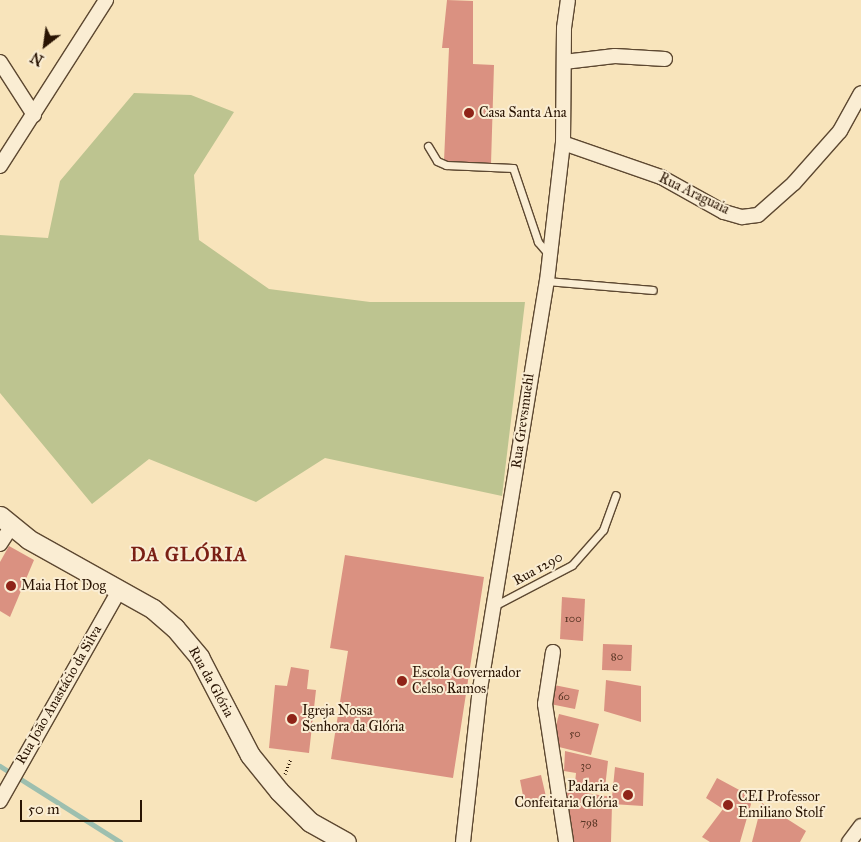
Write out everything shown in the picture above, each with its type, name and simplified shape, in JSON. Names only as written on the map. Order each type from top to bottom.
[{"type":"street","points":[[0,166],[34,116],[106,0]]},
{"type":"street","name":"Rua Grevsmuehl","points":[[463,842],[480,689],[547,281],[563,143],[564,62],[568,0]]},
{"type":"street","points":[[564,62],[615,56],[665,59]]},
{"type":"street","points":[[0,62],[34,116]]},
{"type":"street","name":"Rua Araguaia","points":[[563,143],[661,177],[724,212],[742,217],[758,215],[794,183],[840,131],[861,93]]},
{"type":"street","points":[[0,544],[6,521]]},
{"type":"street","name":"Rua da Glória","points":[[6,521],[153,610],[189,641],[250,755],[279,792],[310,822],[346,842]]},
{"type":"street","name":"Rua João Anastácio da Silva","points":[[2,795],[119,591]]},
{"type":"street","points":[[553,652],[545,704],[566,842]]},
{"type":"street","points":[[849,842],[861,826]]},
{"type":"lane","points":[[428,146],[437,161],[446,164],[513,168],[538,242],[550,256]]},
{"type":"lane","points":[[547,281],[654,290]]},
{"type":"lane","name":"Rua 1290","points":[[494,606],[572,566],[603,530],[616,494]]},
{"type":"green space","points":[[134,93],[191,95],[234,112],[194,175],[199,240],[269,289],[370,302],[525,302],[502,496],[325,458],[256,502],[149,459],[92,504],[0,393],[0,235],[48,238],[60,181]]},
{"type":"building","name":"Casa Santa Ana","points":[[447,0],[473,1],[473,64],[494,65],[491,164],[444,161],[449,48],[442,48]]},
{"type":"building","name":"Maia Hot Dog","points":[[9,546],[34,560],[10,617],[0,611],[0,562]]},
{"type":"building","name":"Escola Governador Celso Ramos","points":[[345,555],[484,577],[453,778],[331,759],[348,651],[330,648]]},
{"type":"building","points":[[562,597],[585,599],[583,641],[560,639]]},
{"type":"building","points":[[603,644],[632,645],[631,671],[602,670]]},
{"type":"building","name":"Igreja Nossa Senhora da Glória","points":[[291,667],[309,670],[307,689],[316,690],[309,753],[269,748],[275,685],[287,686]]},
{"type":"building","points":[[606,680],[641,686],[641,722],[604,711]]},
{"type":"building","points":[[554,685],[579,690],[575,709],[550,704]]},
{"type":"building","points":[[559,714],[599,724],[591,755],[551,745]]},
{"type":"building","points":[[565,751],[608,761],[605,788],[575,783],[576,773],[564,771]]},
{"type":"building","points":[[615,767],[644,773],[643,806],[612,804],[611,842],[572,842],[560,789],[612,797]]},
{"type":"building","points":[[541,775],[547,801],[525,806],[520,780]]},
{"type":"building","points":[[717,778],[743,792],[751,804],[740,842],[710,842],[702,837],[723,809],[706,798]]},
{"type":"building","points":[[762,803],[806,831],[800,842],[752,842]]},
{"type":"waterway","points":[[0,766],[120,842]]},
{"type":"place","name":"Casa Santa Ana","points":[[469,113]]},
{"type":"place","name":"Maia Hot Dog","points":[[11,586]]},
{"type":"place","name":"Escola Governador Celso Ramos","points":[[402,681]]},
{"type":"place","name":"Igreja Nossa Senhora da Glória","points":[[292,719]]},
{"type":"place","name":"Padaria e Confeitaria Glória","points":[[628,795]]},
{"type":"place","name":"CEI Professor Emiliano Stolf","points":[[728,805]]},
{"type":"district","name":"DA GLÓRIA","points":[[189,555]]}]
